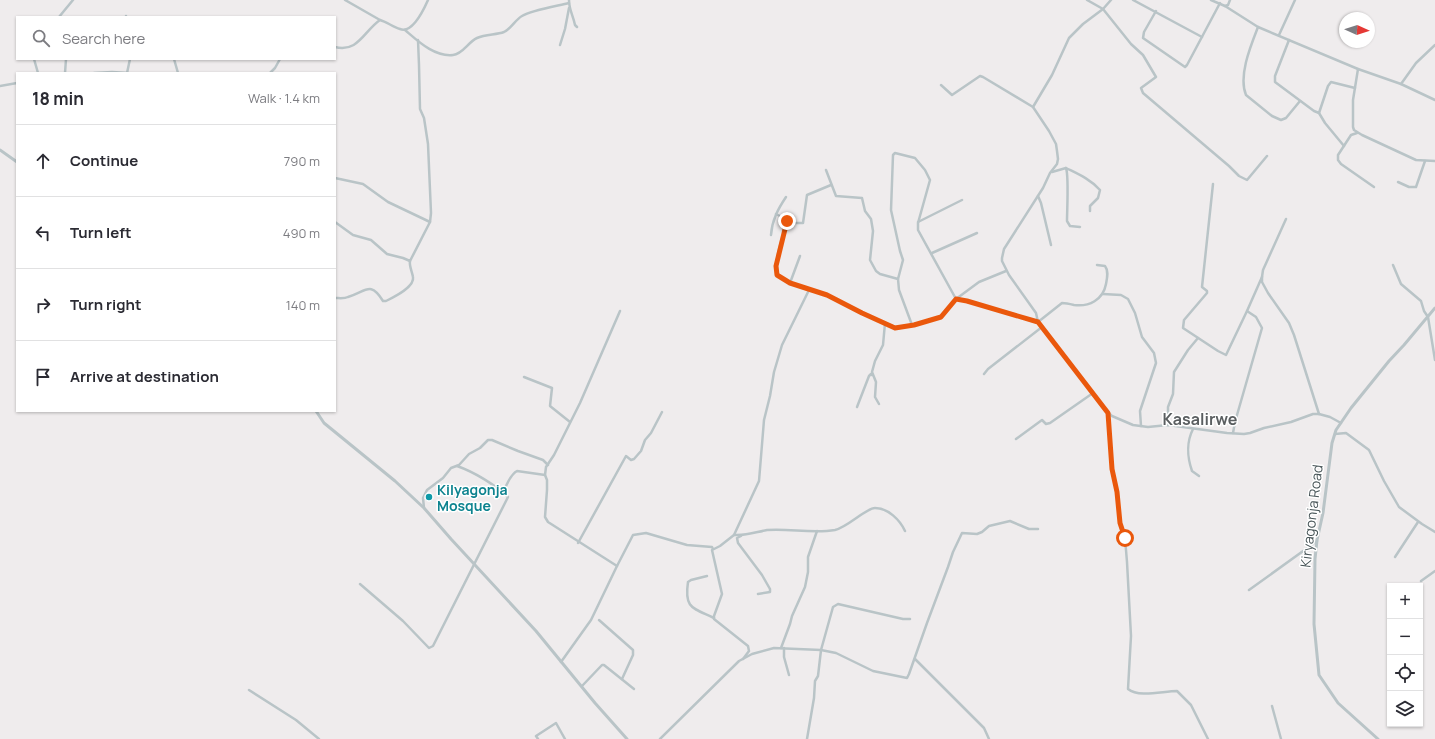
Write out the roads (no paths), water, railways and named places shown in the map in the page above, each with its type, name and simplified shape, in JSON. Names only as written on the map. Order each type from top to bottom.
[{"type":"street","points":[[60,16],[73,0]]},
{"type":"street","points":[[345,0],[380,20],[405,30],[428,48],[438,53],[454,55],[462,51],[477,38],[506,31],[516,20],[529,12],[569,1],[565,29],[560,45]]},
{"type":"street","points":[[405,30],[409,29],[418,19],[428,0]]},
{"type":"street","points":[[1086,0],[1103,9],[1131,44],[1143,55],[1155,76],[1154,79],[1142,88],[1143,93],[1229,166],[1238,176],[1247,180],[1267,156]]},
{"type":"street","points":[[1033,107],[1052,75],[1069,38],[1083,24],[1103,9],[1111,0]]},
{"type":"street","points":[[1133,0],[1202,37]]},
{"type":"street","points":[[1211,0],[1220,3],[1258,27],[1358,69],[1401,84],[1435,100]]},
{"type":"street","points":[[1225,6],[1228,5],[1230,0]]},
{"type":"street","points":[[1279,35],[1295,0]]},
{"type":"street","points":[[1156,11],[1144,32],[1143,38],[1183,66],[1187,65],[1220,3]]},
{"type":"street","points":[[569,8],[575,25],[578,27]]},
{"type":"street","points":[[336,47],[345,49],[353,46],[380,20]]},
{"type":"street","points":[[1258,27],[1247,60],[1244,86],[1246,95],[1272,116],[1281,120],[1286,118],[1300,101]]},
{"type":"street","points":[[336,298],[348,298],[368,288],[372,288],[383,301],[386,301],[412,285],[414,279],[409,265],[430,222],[431,197],[428,171],[428,144],[425,122],[420,109],[418,40]]},
{"type":"street","points":[[1289,40],[1274,79],[1276,83],[1300,101],[1314,111],[1320,113]]},
{"type":"street","points":[[1401,84],[1416,63],[1435,45]]},
{"type":"street","points":[[34,60],[38,72]]},
{"type":"street","points":[[65,72],[66,60]]},
{"type":"street","points":[[128,72],[130,60]]},
{"type":"street","points":[[174,60],[178,72]]},
{"type":"street","points":[[271,72],[279,60]]},
{"type":"street","points":[[1358,69],[1355,88],[1353,127],[1358,133],[1416,160],[1435,161]]},
{"type":"street","points":[[941,85],[952,94],[980,76],[983,77],[1033,107],[1056,144],[1058,161],[1054,170],[1050,173],[1038,196],[1004,249],[1002,261],[1006,270],[1036,314],[1038,322],[1108,413],[1133,425],[1148,427],[1168,425],[1193,429],[1250,434],[1273,425],[1291,422],[1306,416],[1319,414],[1330,417],[1340,423]]},
{"type":"street","points":[[1344,146],[1325,124],[1320,113],[1328,86],[1331,82],[1355,88]]},
{"type":"street","points":[[0,86],[16,83]]},
{"type":"street","points":[[1358,133],[1351,135],[1338,157],[1338,162],[1374,187]]},
{"type":"street","points":[[0,150],[16,161]]},
{"type":"street","points":[[912,325],[899,290],[898,279],[903,260],[892,210],[893,155],[895,153],[915,158],[925,170],[930,180],[918,223],[918,230],[956,299]]},
{"type":"street","points":[[1398,182],[1409,187],[1416,187],[1425,161]]},
{"type":"street","points":[[1050,173],[1066,168],[1086,178],[1100,190],[1098,198],[1090,206],[1090,211]]},
{"type":"street","points":[[1066,168],[1068,174],[1067,221],[1070,226],[1080,228]]},
{"type":"street","points":[[826,170],[836,196],[862,198],[865,211],[871,219],[873,231],[870,260],[876,271],[880,274],[898,279]]},
{"type":"street","points":[[336,178],[363,184],[388,202],[430,222]]},
{"type":"street","points":[[1213,184],[1202,287],[1207,290],[1207,293],[1184,320],[1183,328],[1226,355],[1247,311],[1286,219]]},
{"type":"street","points":[[787,223],[803,223],[807,195],[831,185]]},
{"type":"street","points":[[1038,196],[1051,245]]},
{"type":"street","points":[[771,235],[772,225],[776,214],[786,197]]},
{"type":"street","points":[[918,223],[962,200]]},
{"type":"street","points":[[776,214],[782,217],[787,223]]},
{"type":"street","points":[[336,223],[353,235],[372,240],[386,253],[410,261]]},
{"type":"street","points":[[787,223],[782,238],[776,270],[777,275],[790,283],[827,295],[855,310],[895,328],[941,317],[956,299],[980,282],[1006,270]]},
{"type":"street","points":[[932,253],[977,233]]},
{"type":"street","points":[[790,283],[800,256]]},
{"type":"street","points":[[1038,322],[1062,303],[1076,305],[1088,304],[1101,297],[1105,289],[1107,269],[1105,266],[1097,265]]},
{"type":"street","points":[[1393,265],[1401,284],[1421,301],[1424,312],[1428,317],[1435,360]]},
{"type":"street","points":[[1262,277],[1262,282],[1268,293],[1289,324],[1294,335],[1319,414]]},
{"type":"street","points":[[561,662],[591,620],[599,601],[633,535],[646,533],[687,545],[713,549],[720,546],[734,535],[759,481],[764,420],[778,356],[809,290]]},
{"type":"street","points":[[1103,294],[1121,295],[1128,299],[1135,313],[1142,337],[1154,352],[1156,363],[1140,411],[1141,426]]},
{"type":"street","points":[[956,299],[1038,322]]},
{"type":"street","name":"Kiryagonja Road","points":[[1378,739],[1338,703],[1318,675],[1314,624],[1315,559],[1317,540],[1323,513],[1332,443],[1340,423],[1389,361],[1435,308]]},
{"type":"street","points":[[617,566],[578,543],[546,520],[547,480],[545,475],[548,465],[596,367],[620,311]]},
{"type":"street","points":[[1233,433],[1262,328],[1256,317],[1247,311]]},
{"type":"street","points":[[879,404],[875,397],[876,382],[872,372],[875,361],[883,345],[885,323]]},
{"type":"street","points":[[984,374],[988,369],[1042,327]]},
{"type":"street","points":[[1168,425],[1168,407],[1173,394],[1174,372],[1188,350],[1198,338]]},
{"type":"street","points":[[857,407],[869,376],[871,374],[873,375]]},
{"type":"street","points":[[524,376],[552,388],[550,406],[570,422]]},
{"type":"street","points":[[1016,438],[1042,420],[1046,424],[1050,423],[1093,393]]},
{"type":"street","points":[[317,412],[324,423],[395,480],[424,508],[536,631],[627,739]]},
{"type":"street","points":[[578,543],[626,456],[631,460],[641,452],[645,440],[651,433],[662,412]]},
{"type":"street","points":[[1108,413],[1112,466],[1117,492],[1120,523],[1125,538],[1127,562],[1131,636],[1128,689],[1139,694],[1177,691],[1191,705],[1208,739]]},
{"type":"street","points":[[1193,429],[1189,436],[1188,461],[1192,471],[1199,476]]},
{"type":"street","points":[[1335,434],[1346,433],[1369,450],[1399,507],[1418,522],[1435,532]]},
{"type":"street","points":[[424,508],[423,498],[428,490],[443,478],[451,468],[462,463],[469,454],[480,448],[490,439],[543,460],[548,465]]},
{"type":"street","points":[[360,584],[403,621],[429,648],[431,648],[508,496],[468,470],[457,466]]},
{"type":"street","points":[[505,488],[514,472],[517,471],[545,475]]},
{"type":"street","points":[[758,594],[770,592],[770,589],[762,575],[738,543],[737,538],[767,530],[835,530],[875,508],[884,510],[893,515],[902,524],[905,531]]},
{"type":"street","points":[[660,739],[732,666],[744,659],[745,656],[767,649],[782,648],[821,650],[836,653],[873,671],[904,678],[908,677],[926,623],[953,552],[962,533],[977,534],[989,526],[1010,521],[1029,529],[1038,529]]},
{"type":"street","points":[[1395,557],[1418,522]]},
{"type":"street","points":[[789,675],[782,648],[792,616],[805,587],[808,572],[808,557],[817,531]]},
{"type":"street","points":[[734,535],[742,536]]},
{"type":"street","points":[[1249,590],[1317,540]]},
{"type":"street","points":[[713,549],[713,557],[722,594],[714,619]]},
{"type":"street","points":[[1421,581],[1435,571]]},
{"type":"street","points":[[707,576],[688,582],[687,600],[689,605],[714,619],[748,646],[749,651],[744,659]]},
{"type":"street","points":[[807,739],[814,698],[814,683],[818,676],[821,650],[833,608],[837,604],[910,619]]},
{"type":"street","points":[[599,620],[633,650],[633,654],[622,679]]},
{"type":"street","points":[[915,659],[984,728],[989,739]]},
{"type":"street","points":[[582,686],[602,665],[606,666],[634,689]]},
{"type":"street","points":[[249,690],[296,720],[319,739]]},
{"type":"street","points":[[1272,706],[1281,739]]},
{"type":"street","points":[[538,739],[536,736],[556,723],[565,739]]},
{"type":"place","name":"Kilyagonja Mosque","points":[[429,497]]},
{"type":"district","name":"Kasalirwe","points":[[1200,419]]}]
